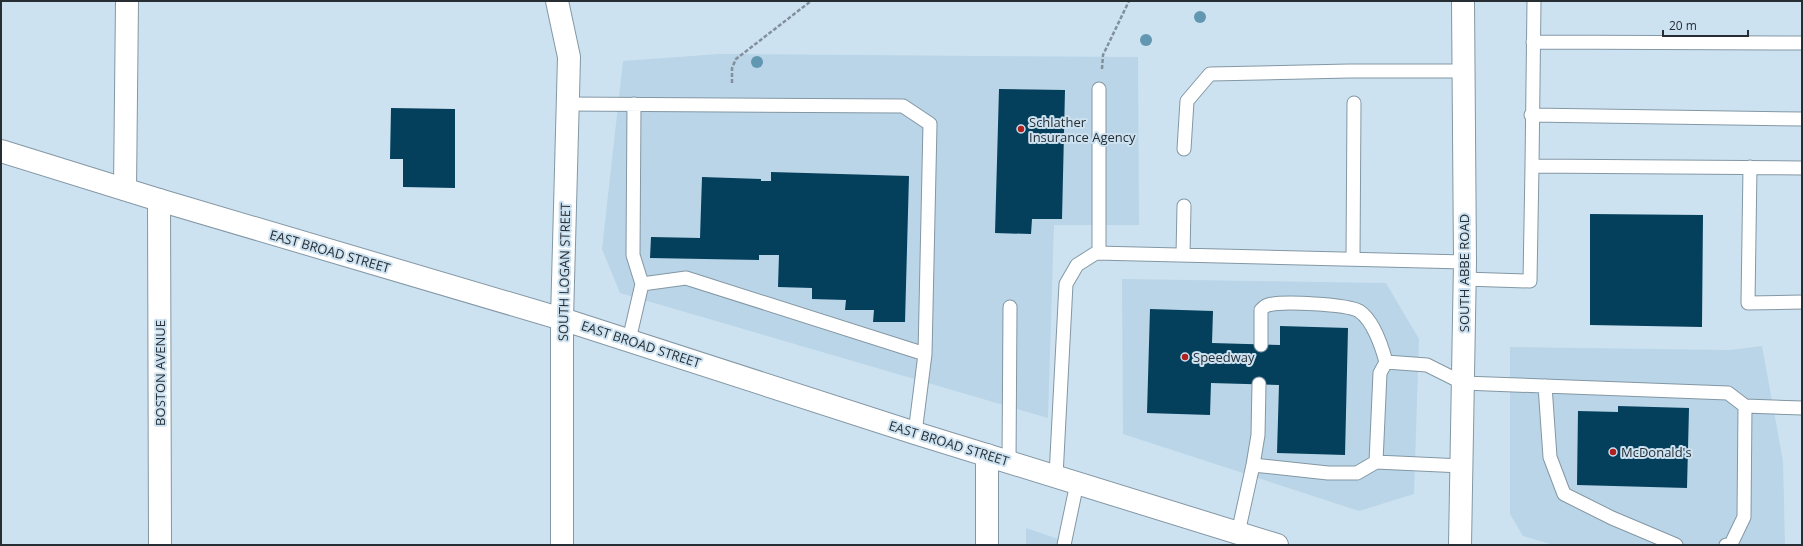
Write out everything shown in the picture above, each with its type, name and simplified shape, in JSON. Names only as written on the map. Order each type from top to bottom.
[{"type":"street","points":[[125,189],[127,1]]},
{"type":"street","name":"SOUTH LOGAN STREET","points":[[557,1],[569,58],[562,319],[562,545]]},
{"type":"street","name":"SOUTH ABBE ROAD","points":[[1460,545],[1465,270],[1463,1]]},
{"type":"street","name":"EAST BROAD STREET","points":[[1,151],[159,200],[562,319],[1009,462],[1278,545]]},
{"type":"street","name":"BOSTON AVENUE","points":[[159,200],[160,545]]},
{"type":"street","points":[[987,455],[987,545]]},
{"type":"lane","points":[[1056,476],[1066,284],[1077,265],[1096,253],[1353,259],[1465,270],[1530,281],[1532,166],[1531,115],[1534,1]]},
{"type":"lane","points":[[1533,42],[1802,43]]},
{"type":"lane","points":[[1184,149],[1187,100],[1210,74],[1349,71],[1463,71]]},
{"type":"lane","points":[[1099,253],[1100,89]]},
{"type":"lane","points":[[1353,259],[1354,103]]},
{"type":"lane","points":[[568,104],[903,106],[930,124],[924,354],[915,432]]},
{"type":"lane","points":[[629,340],[642,284],[633,255],[634,104]]},
{"type":"lane","points":[[1531,115],[1802,119]]},
{"type":"lane","points":[[1532,166],[1802,168]]},
{"type":"lane","points":[[1750,167],[1748,303],[1802,302]]},
{"type":"lane","points":[[1183,255],[1184,206]]},
{"type":"lane","points":[[642,284],[686,278],[924,354]]},
{"type":"lane","points":[[1261,345],[1260,310],[1267,305],[1286,303],[1331,305],[1359,312],[1374,328],[1386,362],[1380,373],[1376,462]]},
{"type":"lane","points":[[1009,462],[1010,307]]},
{"type":"lane","points":[[1386,362],[1427,365],[1463,383],[1728,393],[1746,406],[1802,408]]},
{"type":"lane","points":[[1238,533],[1258,435],[1260,384]]},
{"type":"lane","points":[[1545,386],[1550,457],[1564,494],[1612,518],[1676,545]]},
{"type":"lane","points":[[1726,545],[1731,544],[1744,517],[1746,406]]},
{"type":"lane","points":[[1253,465],[1328,473],[1358,473],[1376,462],[1462,466]]},
{"type":"lane","points":[[1064,545],[1077,483]]},
{"type":"path","points":[[732,68],[736,59],[811,1]]},
{"type":"path","points":[[1103,55],[1128,1]]},
{"type":"shaded area","points":[[719,54],[1138,57],[1139,225],[1054,225],[1048,418],[620,293],[602,249],[623,61]]},
{"type":"shaded area","points":[[1122,279],[1386,283],[1419,339],[1414,494],[1359,511],[1123,434]]},
{"type":"shaded area","points":[[1762,346],[1783,461],[1785,545],[1553,545],[1523,536],[1510,514],[1510,347],[1730,350]]},
{"type":"shaded area","points":[[1026,528],[1076,545],[1026,545]]},
{"type":"building","points":[[999,89],[1065,90],[1062,219],[1032,219],[1031,234],[995,233]]},
{"type":"building","points":[[391,108],[455,109],[455,188],[403,187],[403,159],[390,159]]},
{"type":"building","points":[[771,172],[909,176],[905,322],[873,322],[874,310],[845,310],[846,300],[812,299],[812,288],[778,287],[779,255],[759,255],[759,260],[650,258],[651,237],[700,238],[702,177],[761,179],[761,181],[771,181]]},
{"type":"building","points":[[1590,214],[1703,215],[1702,327],[1590,325]]},
{"type":"building","points":[[1150,309],[1213,311],[1212,343],[1280,345],[1280,326],[1348,328],[1345,455],[1277,453],[1279,385],[1211,383],[1210,415],[1147,413]]},
{"type":"building","points":[[1618,406],[1689,408],[1687,488],[1577,485],[1578,411],[1618,412]]},
{"type":"place","name":"Schlather Insurance Agency","points":[[1021,129]]},
{"type":"place","name":"Speedway","points":[[1185,357]]},
{"type":"place","name":"McDonald's","points":[[1613,452]]}]
